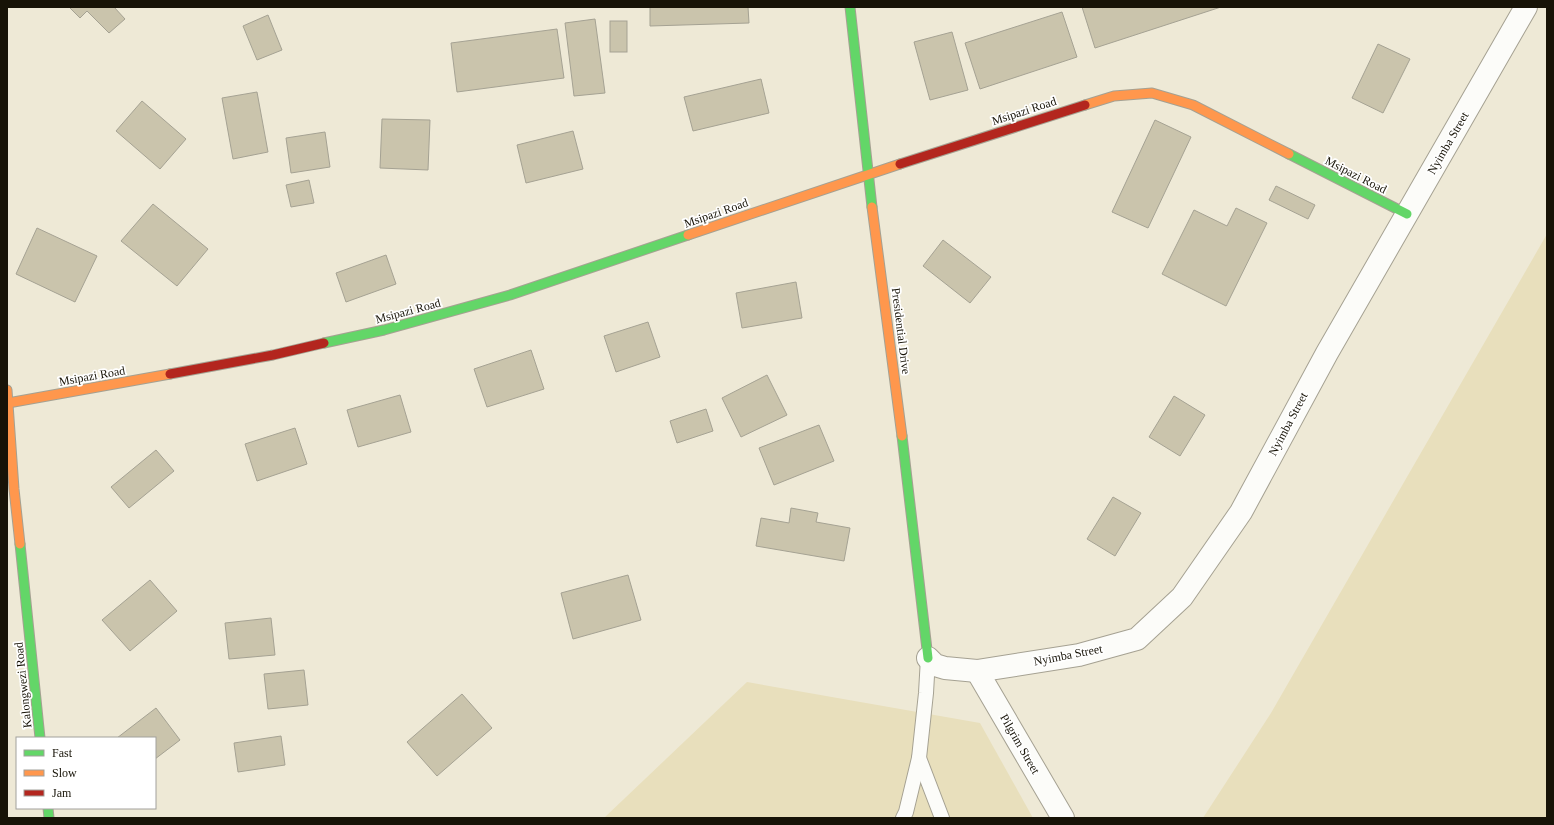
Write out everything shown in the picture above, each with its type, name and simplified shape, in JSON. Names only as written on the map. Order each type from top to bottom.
[{"type":"street","name":"Presidential Drive","points":[[850,7],[868,174],[909,490],[928,658]]},
{"type":"street","name":"Nyimba Street","points":[[928,658],[935,664],[945,668],[977,670],[1079,655],[1137,639],[1182,597],[1241,512],[1327,353],[1526,7]]},
{"type":"street","name":"Msipazi Road","points":[[8,403],[273,356],[384,330],[510,296],[868,174],[1114,96],[1152,92],[1193,105],[1407,214]]},
{"type":"street","name":"Kalongwezi Road","points":[[7,390],[14,489],[40,737]]},
{"type":"street","name":"Pilgrim Street","points":[[977,670],[1063,818]]},
{"type":"lane","points":[[903,818],[906,812],[919,758],[928,658]]},
{"type":"lane","points":[[919,758],[942,818]]},
{"type":"shaded area","points":[[1547,234],[1547,818],[1203,818],[1271,713]]},
{"type":"shaded area","points":[[747,682],[980,723],[1033,818],[604,818]]},
{"type":"building","points":[[69,7],[114,7],[125,19],[109,33],[87,11],[80,18]]},
{"type":"building","points":[[650,7],[748,7],[749,23],[650,26]]},
{"type":"building","points":[[1082,7],[1221,7],[1095,48]]},
{"type":"building","points":[[1062,12],[1077,57],[980,89],[965,43]]},
{"type":"building","points":[[268,15],[282,50],[257,60],[243,26]]},
{"type":"building","points":[[595,19],[605,93],[574,96],[565,23]]},
{"type":"building","points":[[610,21],[627,21],[627,52],[610,52]]},
{"type":"building","points":[[557,29],[564,78],[457,92],[451,43]]},
{"type":"building","points":[[952,32],[968,90],[930,100],[914,42]]},
{"type":"building","points":[[1378,44],[1410,59],[1383,113],[1352,98]]},
{"type":"building","points":[[761,79],[769,113],[693,131],[684,97]]},
{"type":"building","points":[[257,92],[268,152],[233,159],[222,98]]},
{"type":"building","points":[[142,101],[186,139],[160,169],[116,131]]},
{"type":"building","points":[[382,119],[430,120],[428,170],[380,168]]},
{"type":"building","points":[[1155,120],[1191,137],[1148,228],[1112,212]]},
{"type":"building","points":[[573,131],[583,169],[526,183],[517,145]]},
{"type":"building","points":[[325,132],[330,167],[291,173],[286,138]]},
{"type":"building","points":[[309,180],[314,203],[291,207],[286,185]]},
{"type":"building","points":[[1276,186],[1315,205],[1308,219],[1269,200]]},
{"type":"building","points":[[153,204],[208,249],[177,286],[121,241]]},
{"type":"building","points":[[1236,208],[1267,223],[1226,306],[1162,274],[1194,210],[1227,226]]},
{"type":"building","points":[[37,228],[97,256],[75,302],[16,274]]},
{"type":"building","points":[[943,240],[991,277],[970,303],[923,266]]},
{"type":"building","points":[[386,255],[396,284],[346,302],[336,273]]},
{"type":"building","points":[[796,282],[802,318],[742,328],[736,293]]},
{"type":"building","points":[[648,322],[660,357],[616,372],[604,336]]},
{"type":"building","points":[[531,350],[544,389],[487,407],[474,369]]},
{"type":"building","points":[[767,375],[787,415],[741,437],[722,398]]},
{"type":"building","points":[[400,395],[411,432],[358,447],[347,410]]},
{"type":"building","points":[[1174,396],[1205,415],[1180,456],[1149,437]]},
{"type":"building","points":[[706,409],[713,431],[677,443],[670,421]]},
{"type":"building","points":[[819,425],[834,461],[774,485],[759,448]]},
{"type":"building","points":[[295,428],[307,464],[257,481],[245,444]]},
{"type":"building","points":[[156,450],[174,471],[129,508],[111,487]]},
{"type":"building","points":[[1113,497],[1141,513],[1115,556],[1087,539]]},
{"type":"building","points":[[791,508],[818,513],[816,522],[850,528],[844,561],[756,546],[761,518],[789,523]]},
{"type":"building","points":[[628,575],[641,620],[573,639],[561,593]]},
{"type":"building","points":[[150,580],[177,611],[130,651],[102,620]]},
{"type":"building","points":[[271,618],[275,655],[229,659],[225,623]]},
{"type":"building","points":[[304,670],[308,705],[268,709],[264,674]]},
{"type":"building","points":[[462,694],[492,728],[437,776],[407,742]]},
{"type":"building","points":[[156,708],[180,740],[156,758],[156,737],[118,737]]},
{"type":"building","points":[[281,736],[285,765],[238,772],[234,743]]},
{"type":"traffic: fast","points":[[850,7],[872,207]]},
{"type":"traffic: fast","points":[[1289,154],[1407,214]]},
{"type":"traffic: fast","points":[[324,343],[384,330],[510,295],[688,235]]},
{"type":"traffic: fast","points":[[902,436],[928,658]]},
{"type":"traffic: fast","points":[[20,544],[40,737]]},
{"type":"traffic: fast","points":[[48,809],[49,818]]},
{"type":"traffic: slow","points":[[1085,105],[1114,96],[1152,93],[1193,105],[1289,154]]},
{"type":"traffic: slow","points":[[688,235],[900,164]]},
{"type":"traffic: slow","points":[[872,207],[902,436]]},
{"type":"traffic: slow","points":[[8,403],[170,374]]},
{"type":"traffic: slow","points":[[7,390],[14,489],[20,544]]},
{"type":"traffic: jam","points":[[900,164],[1085,105]]},
{"type":"traffic: jam","points":[[170,374],[273,355],[324,343]]}]
